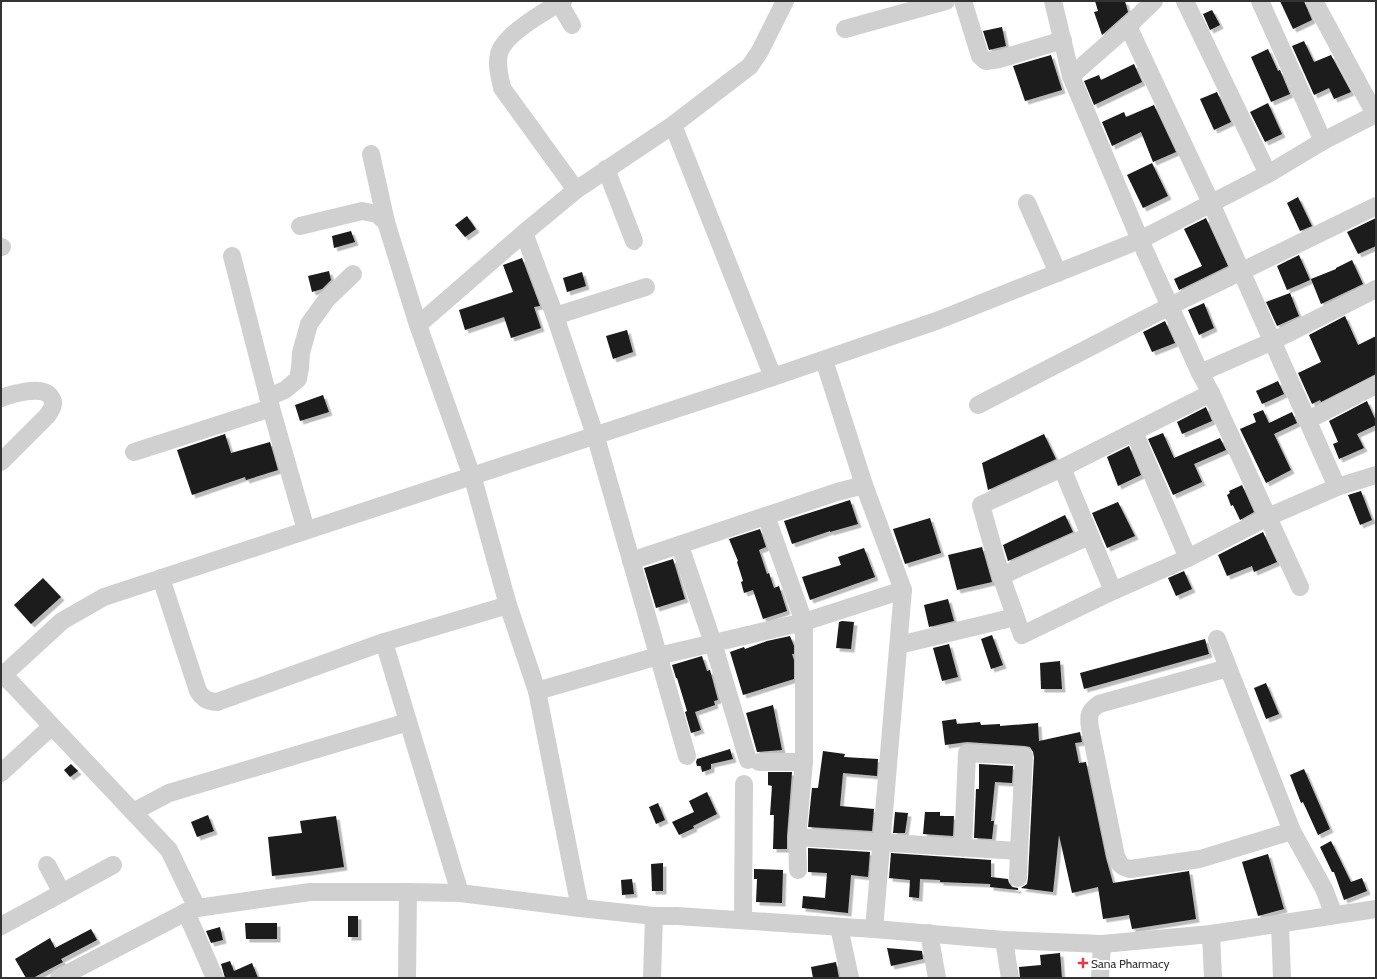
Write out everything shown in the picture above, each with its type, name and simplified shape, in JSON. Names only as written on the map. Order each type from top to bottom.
[{"type":"street","points":[[418,325],[576,190],[673,125],[750,66],[760,51],[785,1]]},
{"type":"street","points":[[845,29],[946,1]]},
{"type":"street","points":[[963,1],[980,56],[986,62],[1063,40]]},
{"type":"street","points":[[1054,1],[1071,76],[1140,240],[1200,373],[1211,393],[1300,587]]},
{"type":"street","points":[[1071,76],[1134,14],[1154,1]]},
{"type":"street","points":[[1185,1],[1268,174]]},
{"type":"street","points":[[1260,1],[1323,141]]},
{"type":"street","points":[[215,978],[169,850],[2,675],[62,621],[104,597],[824,360],[939,320],[1140,240],[1268,174],[1323,141],[1376,114],[1314,1]]},
{"type":"street","points":[[572,25],[561,2],[535,17],[508,40],[499,53],[498,69],[502,88],[576,190]]},
{"type":"street","points":[[1134,14],[1211,203],[1337,487]]},
{"type":"street","points":[[673,125],[773,377]]},
{"type":"street","points":[[371,154],[386,222],[418,325],[472,476],[508,605],[537,691],[580,908]]},
{"type":"street","points":[[606,169],[634,241]]},
{"type":"street","points":[[1027,203],[1058,273]]},
{"type":"street","points":[[978,405],[1170,306],[1376,206]]},
{"type":"street","points":[[300,226],[362,211],[377,214],[386,222]]},
{"type":"street","points":[[524,234],[556,316],[595,435],[687,756]]},
{"type":"street","points":[[232,256],[269,402],[306,530]]},
{"type":"street","points":[[134,452],[269,402],[285,390],[298,379],[301,353],[309,324],[327,299],[353,274]]},
{"type":"street","points":[[556,316],[646,287]]},
{"type":"street","points":[[1200,373],[1273,341],[1376,289]]},
{"type":"street","points":[[824,360],[864,485],[903,590],[874,928]]},
{"type":"street","points":[[1308,420],[1376,385]]},
{"type":"street","points":[[1,398],[39,390],[48,393],[52,399],[53,407],[47,416],[1,462]]},
{"type":"street","points":[[1211,393],[1062,468],[981,505],[1001,576],[1022,635],[1113,591],[1188,558],[1268,517],[1337,487],[1376,475]]},
{"type":"street","points":[[1134,432],[1188,558]]},
{"type":"street","points":[[1062,468],[1113,591]]},
{"type":"street","points":[[631,561],[864,485]]},
{"type":"street","points":[[766,516],[804,622],[804,762],[797,837],[798,870]]},
{"type":"street","points":[[1001,576],[1089,536]]},
{"type":"street","points":[[680,546],[754,761],[804,762]]},
{"type":"street","points":[[162,578],[198,690],[202,698],[208,701],[217,702],[384,642],[508,605]]},
{"type":"street","points":[[537,691],[658,656],[804,622],[903,590]]},
{"type":"street","points":[[899,646],[1015,617]]},
{"type":"street","points":[[1217,639],[1292,831],[1324,889],[1334,915]]},
{"type":"street","points":[[384,642],[460,893]]},
{"type":"street","points":[[1228,668],[1099,704],[1092,710],[1089,719],[1090,728],[1118,864],[1123,868],[1130,869],[1200,859],[1292,831]]},
{"type":"street","points":[[133,812],[169,793],[408,722]]},
{"type":"street","points":[[1,773],[51,727]]},
{"type":"street","points":[[963,848],[967,754],[1024,756],[1018,878]]},
{"type":"street","points":[[743,920],[744,784]]},
{"type":"street","points":[[797,837],[1019,851]]},
{"type":"street","points":[[47,865],[62,893]]},
{"type":"street","points":[[1,926],[113,865]]},
{"type":"street","points":[[59,978],[191,910],[310,892],[460,893],[654,916],[677,916],[874,928],[1004,940],[1102,944],[1211,934],[1376,909]]},
{"type":"street","points":[[407,978],[408,892]]},
{"type":"street","points":[[652,978],[654,916]]},
{"type":"street","points":[[1280,924],[1282,978]]},
{"type":"street","points":[[839,927],[850,978]]},
{"type":"street","points":[[929,933],[937,978]]},
{"type":"street","points":[[1211,934],[1213,978]]},
{"type":"street","points":[[1004,940],[1010,978]]},
{"type":"street","points":[[1100,978],[1102,944]]},
{"type":"building","points":[[1095,1],[1125,1],[1128,12],[1102,35],[1094,12],[1098,11]]},
{"type":"building","points":[[1280,1],[1304,1],[1312,20],[1293,29]]},
{"type":"building","points":[[1212,10],[1220,25],[1210,30],[1203,14]]},
{"type":"building","points":[[1002,27],[1006,46],[989,50],[983,31]]},
{"type":"building","points":[[1304,41],[1314,62],[1331,55],[1351,92],[1334,99],[1329,88],[1314,95],[1292,46]]},
{"type":"building","points":[[1268,49],[1278,71],[1280,70],[1290,94],[1271,102],[1251,57]]},
{"type":"building","points":[[1051,55],[1062,90],[1025,101],[1013,66]]},
{"type":"building","points":[[1134,64],[1142,82],[1094,105],[1084,81],[1099,75],[1101,80]]},
{"type":"building","points":[[1217,92],[1231,122],[1214,130],[1200,99]]},
{"type":"building","points":[[1268,103],[1282,134],[1265,142],[1250,112]]},
{"type":"building","points":[[1154,105],[1176,152],[1153,162],[1141,132],[1112,146],[1102,122],[1124,112],[1126,117]]},
{"type":"building","points":[[1152,163],[1168,196],[1143,208],[1127,175]]},
{"type":"building","points":[[1298,197],[1312,226],[1300,231],[1287,203]]},
{"type":"building","points":[[467,216],[476,229],[465,237],[455,225]]},
{"type":"building","points":[[1206,218],[1228,266],[1179,290],[1174,279],[1202,266],[1184,229]]},
{"type":"building","points":[[1376,218],[1376,246],[1358,254],[1347,232]]},
{"type":"building","points":[[351,231],[355,242],[334,248],[332,236]]},
{"type":"building","points":[[1299,255],[1310,280],[1287,290],[1277,266]]},
{"type":"building","points":[[522,258],[540,306],[534,307],[541,328],[511,338],[504,317],[465,330],[459,310],[513,292],[503,265]]},
{"type":"building","points":[[1352,260],[1363,284],[1321,304],[1311,279],[1336,269]]},
{"type":"building","points":[[329,271],[331,280],[322,289],[312,292],[308,276]]},
{"type":"building","points":[[582,272],[586,286],[567,292],[563,278]]},
{"type":"building","points":[[1290,293],[1299,316],[1277,326],[1266,302]]},
{"type":"building","points":[[1204,303],[1214,328],[1199,335],[1188,310]]},
{"type":"building","points":[[1345,316],[1358,345],[1376,336],[1376,374],[1321,402],[1320,400],[1312,404],[1298,373],[1321,362],[1309,335]]},
{"type":"building","points":[[1165,321],[1175,343],[1152,352],[1143,332]]},
{"type":"building","points":[[627,330],[633,352],[613,359],[606,336]]},
{"type":"building","points":[[1278,381],[1284,394],[1262,404],[1256,391]]},
{"type":"building","points":[[323,395],[329,412],[300,421],[295,405]]},
{"type":"building","points":[[1367,401],[1376,421],[1376,425],[1357,434],[1364,448],[1339,459],[1333,444],[1338,442],[1329,421]]},
{"type":"building","points":[[1206,407],[1212,421],[1182,434],[1177,422]]},
{"type":"building","points":[[1263,410],[1269,423],[1292,412],[1297,423],[1274,434],[1291,470],[1266,483],[1240,429],[1256,422],[1253,414]]},
{"type":"building","points":[[1163,433],[1174,458],[1220,438],[1226,450],[1194,464],[1202,482],[1173,495],[1148,439]]},
{"type":"building","points":[[225,434],[231,453],[270,442],[278,470],[246,480],[245,477],[192,495],[177,450]]},
{"type":"building","points":[[1044,434],[1056,459],[988,490],[982,463]]},
{"type":"building","points":[[1129,446],[1141,475],[1118,486],[1107,457]]},
{"type":"building","points":[[1242,485],[1254,512],[1240,520],[1233,505],[1231,506],[1227,495],[1230,493],[1229,491]]},
{"type":"building","points":[[1361,491],[1372,520],[1360,525],[1348,495]]},
{"type":"building","points":[[850,500],[858,524],[830,531],[792,544],[784,521]]},
{"type":"building","points":[[1118,502],[1135,536],[1107,548],[1092,513]]},
{"type":"building","points":[[1065,515],[1073,532],[1008,561],[1003,545]]},
{"type":"building","points":[[930,518],[941,553],[905,564],[893,529]]},
{"type":"building","points":[[760,529],[766,547],[759,550],[767,574],[769,573],[774,588],[779,586],[787,611],[763,619],[753,590],[744,593],[741,582],[743,581],[737,562],[738,561],[729,539]]},
{"type":"building","points":[[1263,532],[1277,562],[1254,572],[1252,566],[1227,576],[1218,555]]},
{"type":"building","points":[[982,547],[992,582],[957,590],[948,555]]},
{"type":"building","points":[[864,548],[875,577],[810,600],[802,577],[841,565],[838,557]]},
{"type":"building","points":[[673,559],[685,599],[656,608],[644,568]]},
{"type":"building","points":[[1184,571],[1192,589],[1176,596],[1168,578]]},
{"type":"building","points":[[43,578],[61,597],[31,624],[14,605]]},
{"type":"building","points":[[948,599],[954,621],[929,627],[924,605]]},
{"type":"building","points":[[839,622],[854,622],[851,649],[836,648]]},
{"type":"building","points":[[992,635],[1003,665],[991,669],[981,639]]},
{"type":"building","points":[[790,636],[794,646],[794,654],[792,654],[794,660],[794,679],[743,695],[730,652],[744,647],[745,649],[767,641]]},
{"type":"building","points":[[1205,639],[1209,654],[1084,689],[1080,673]]},
{"type":"building","points":[[949,644],[958,677],[942,681],[933,648]]},
{"type":"building","points":[[702,656],[707,671],[710,670],[718,700],[714,701],[715,705],[695,712],[701,730],[691,733],[685,712],[687,711],[672,665]]},
{"type":"building","points":[[1060,661],[1062,689],[1041,689],[1040,663]]},
{"type":"building","points":[[1266,683],[1279,714],[1266,719],[1254,688]]},
{"type":"building","points":[[773,705],[782,750],[757,752],[746,713]]},
{"type":"building","points":[[956,719],[957,724],[980,722],[981,725],[1000,724],[1000,726],[1038,723],[1039,741],[1080,732],[1082,742],[1075,743],[1079,763],[1086,762],[1106,858],[1113,883],[1189,871],[1196,919],[1132,929],[1129,915],[1103,919],[1098,887],[1072,893],[1059,835],[1053,892],[1021,888],[1027,884],[1028,878],[1033,752],[1030,747],[1025,746],[967,742],[945,745],[942,721]]},
{"type":"building","points":[[730,749],[733,759],[711,764],[711,769],[702,772],[701,766],[697,766],[697,759]]},
{"type":"building","points":[[823,751],[845,754],[844,757],[878,759],[877,776],[843,773],[840,806],[874,809],[872,831],[808,827],[812,788],[818,788]]},
{"type":"building","points":[[71,764],[78,771],[70,777],[64,770]]},
{"type":"building","points":[[979,764],[1013,766],[1012,783],[995,782],[991,821],[994,821],[992,839],[974,838],[976,789],[979,789]]},
{"type":"building","points":[[1304,769],[1330,829],[1318,835],[1303,802],[1301,803],[1290,775]]},
{"type":"building","points":[[768,772],[792,772],[787,849],[773,849],[774,815],[770,815],[772,786],[768,785]]},
{"type":"building","points":[[707,792],[717,814],[679,835],[672,822],[694,812],[689,801]]},
{"type":"building","points":[[658,803],[665,820],[656,824],[649,807]]},
{"type":"building","points":[[895,812],[908,813],[905,833],[893,833]]},
{"type":"building","points":[[925,812],[940,812],[940,816],[954,816],[953,836],[923,834]]},
{"type":"building","points":[[208,815],[214,831],[197,837],[191,822]]},
{"type":"building","points":[[336,816],[344,867],[272,876],[268,837],[302,833],[300,821]]},
{"type":"building","points":[[1331,841],[1351,882],[1362,878],[1367,891],[1344,900],[1334,872],[1332,872],[1320,847]]},
{"type":"building","points":[[808,848],[870,852],[868,877],[851,875],[848,913],[802,908],[803,896],[825,898],[827,873],[808,872]]},
{"type":"building","points":[[891,853],[991,860],[991,884],[940,882],[940,880],[920,879],[919,898],[909,897],[910,880],[889,878]]},
{"type":"building","points":[[1268,854],[1284,909],[1258,916],[1242,862]]},
{"type":"building","points":[[663,863],[663,891],[652,891],[651,864]]},
{"type":"building","points":[[754,869],[783,870],[782,903],[756,902],[757,879],[754,879]]},
{"type":"building","points":[[991,877],[1008,879],[1012,887],[1018,888],[1018,890],[990,887]]},
{"type":"building","points":[[632,879],[634,894],[622,895],[621,880]]},
{"type":"building","points":[[348,916],[358,916],[358,937],[348,937]]},
{"type":"building","points":[[245,923],[277,923],[277,939],[246,939]]},
{"type":"building","points":[[220,927],[223,940],[211,943],[206,931]]},
{"type":"building","points":[[91,929],[97,940],[61,959],[63,962],[33,978],[26,978],[15,959],[50,938],[55,948]]},
{"type":"building","points":[[887,948],[922,951],[923,959],[891,966]]},
{"type":"building","points":[[1060,953],[1062,978],[1020,978],[1019,967],[1041,965],[1040,955]]},
{"type":"building","points":[[230,961],[234,971],[252,963],[258,978],[225,978],[221,964]]},
{"type":"building","points":[[836,962],[839,978],[813,978],[811,967]]},
{"type":"place","name":"Sana Pharmacy","points":[[1083,963]]}]
